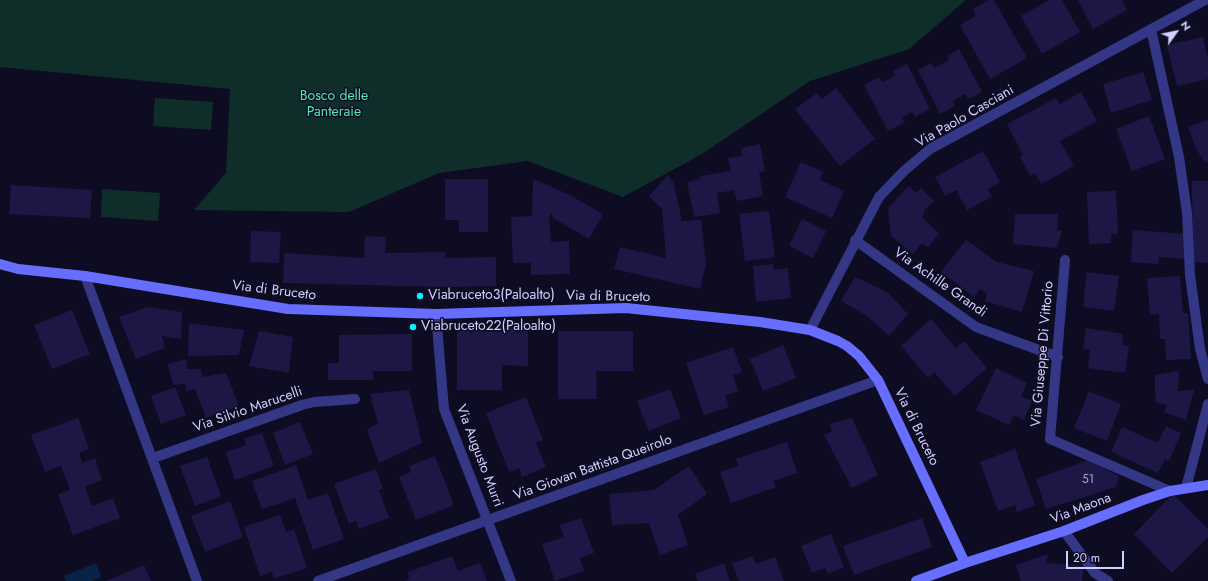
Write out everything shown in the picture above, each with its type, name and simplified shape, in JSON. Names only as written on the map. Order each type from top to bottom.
[{"type":"main road","name":"Via di Bruceto","points":[[0,264],[18,269],[85,276],[288,309],[436,314],[626,308],[760,322],[810,330],[847,346],[859,356],[878,380],[965,563]]},
{"type":"main road","points":[[0,270],[18,269]]},
{"type":"main road","name":"Via Maona","points":[[916,581],[965,563],[1064,531],[1170,491],[1208,485]]},
{"type":"street","name":"Via Paolo Casciani","points":[[810,330],[855,240],[879,197],[904,171],[930,149],[1205,0]]},
{"type":"street","points":[[1151,29],[1179,157],[1187,213],[1190,275],[1200,349],[1208,379]]},
{"type":"street","name":"Via Achille Grandi","points":[[855,240],[976,327],[1058,357]]},
{"type":"street","name":"Via Giuseppe Di Vittorio","points":[[1065,260],[1050,439],[1170,491]]},
{"type":"street","points":[[85,276],[197,581]]},
{"type":"street","name":"Via Augusto Murri","points":[[436,314],[444,409],[511,581]]},
{"type":"street","name":"Via Giovan Battista Queirolo","points":[[318,581],[878,380]]},
{"type":"street","name":"Via Silvio Marucelli","points":[[153,458],[302,405],[314,402],[355,399]]},
{"type":"street","points":[[1186,488],[1208,404]]},
{"type":"street","points":[[1064,531],[1095,573],[1108,581]]},
{"type":"green space","name":"Bosco delle Panteraie","points":[[0,0],[966,0],[909,49],[810,81],[702,154],[623,197],[528,161],[439,173],[349,212],[194,210],[226,173],[230,89],[0,67]]},
{"type":"green space","points":[[155,98],[213,102],[211,130],[153,126]]},
{"type":"green space","points":[[102,189],[160,193],[158,221],[101,217]]},
{"type":"water","points":[[96,563],[101,577],[92,581],[66,581],[64,576]]},
{"type":"building","points":[[989,0],[994,0],[1027,58],[990,79],[960,25],[976,16],[973,9]]},
{"type":"building","points":[[1049,0],[1062,0],[1080,32],[1042,54],[1021,16]]},
{"type":"building","points":[[1078,0],[1122,0],[1127,10],[1093,29]]},
{"type":"building","points":[[1203,37],[1208,60],[1208,79],[1177,86],[1167,45]]},
{"type":"building","points":[[959,49],[982,92],[968,99],[965,94],[953,101],[955,106],[940,114],[918,70],[931,63],[934,68],[949,60],[947,56]]},
{"type":"building","points":[[907,64],[930,109],[915,117],[912,112],[902,117],[905,122],[888,131],[864,85],[879,77],[882,82],[895,76],[893,71]]},
{"type":"building","points":[[1143,72],[1152,100],[1111,113],[1103,84]]},
{"type":"building","points":[[836,88],[875,139],[840,166],[795,109],[817,93],[822,99]]},
{"type":"building","points":[[1081,92],[1097,121],[1060,141],[1074,166],[1041,184],[1035,173],[1030,176],[1020,157],[1023,155],[1007,124],[1056,98],[1060,104]]},
{"type":"building","points":[[1149,116],[1165,159],[1132,171],[1116,129]]},
{"type":"building","points":[[1208,120],[1208,162],[1205,162],[1196,149],[1188,127]]},
{"type":"building","points":[[760,144],[765,171],[759,172],[763,196],[737,201],[734,190],[717,193],[720,213],[694,217],[687,182],[700,179],[700,176],[731,171],[728,158],[742,156],[741,148]]},
{"type":"building","points":[[983,151],[1000,182],[988,189],[992,197],[967,210],[956,190],[945,196],[935,177]]},
{"type":"building","points":[[801,162],[823,172],[820,180],[844,191],[832,218],[785,197]]},
{"type":"building","points":[[668,175],[674,184],[682,221],[701,220],[706,264],[700,289],[614,269],[620,247],[666,258],[662,209],[649,196]]},
{"type":"building","points":[[445,179],[488,179],[488,232],[459,232],[459,220],[445,220]]},
{"type":"building","points":[[533,179],[568,194],[603,214],[589,239],[553,218],[551,213],[549,219],[551,242],[569,241],[570,274],[531,275],[531,263],[513,263],[511,217],[532,216]]},
{"type":"building","points":[[1192,181],[1208,181],[1208,263],[1193,262]]},
{"type":"building","points":[[11,185],[92,190],[90,218],[9,214]]},
{"type":"building","points":[[909,186],[916,193],[921,188],[934,201],[924,211],[923,218],[939,234],[928,247],[922,243],[913,254],[891,236],[888,208]]},
{"type":"building","points":[[1116,191],[1118,234],[1111,234],[1111,243],[1089,244],[1087,192]]},
{"type":"building","points":[[769,211],[775,257],[745,261],[739,214]]},
{"type":"building","points":[[1015,214],[1058,214],[1057,230],[1062,231],[1057,248],[1013,244]]},
{"type":"building","points":[[802,219],[826,231],[813,258],[789,246]]},
{"type":"building","points":[[1133,230],[1188,234],[1186,259],[1159,257],[1158,264],[1131,262]]},
{"type":"building","points":[[251,231],[281,232],[279,263],[250,262]]},
{"type":"building","points":[[365,236],[386,237],[385,253],[446,252],[444,258],[496,257],[496,286],[445,287],[283,283],[284,253],[364,258]]},
{"type":"building","points":[[966,240],[997,262],[1034,271],[1022,312],[985,301],[987,293],[980,289],[974,297],[941,272]]},
{"type":"building","points":[[773,264],[774,270],[788,268],[791,298],[756,302],[753,266]]},
{"type":"building","points":[[1087,272],[1119,276],[1114,311],[1083,307]]},
{"type":"building","points":[[1180,276],[1183,313],[1188,313],[1191,359],[1166,360],[1165,339],[1160,339],[1159,314],[1150,315],[1147,278]]},
{"type":"building","points":[[855,277],[887,292],[908,314],[889,336],[867,316],[841,301]]},
{"type":"building","points":[[148,307],[182,312],[181,339],[162,336],[165,348],[136,359],[119,317]]},
{"type":"building","points":[[72,310],[90,354],[52,369],[34,325]]},
{"type":"building","points":[[931,319],[956,348],[964,341],[987,368],[955,396],[934,372],[928,378],[901,346]]},
{"type":"building","points":[[189,323],[244,330],[239,355],[188,356]]},
{"type":"building","points":[[457,327],[528,327],[528,366],[502,365],[502,390],[457,390]]},
{"type":"building","points":[[1086,328],[1123,334],[1122,345],[1129,346],[1125,373],[1088,368],[1090,350],[1083,349]]},
{"type":"building","points":[[259,331],[293,337],[289,373],[249,366]]},
{"type":"building","points":[[558,331],[633,331],[633,371],[596,371],[597,399],[558,399]]},
{"type":"building","points":[[412,334],[412,371],[373,371],[373,380],[328,380],[328,363],[339,363],[339,335]]},
{"type":"building","points":[[783,345],[796,378],[763,391],[750,359]]},
{"type":"building","points":[[733,347],[742,372],[733,375],[738,391],[725,396],[729,407],[704,415],[686,363]]},
{"type":"building","points":[[186,359],[187,369],[201,369],[202,377],[226,373],[239,406],[206,418],[195,389],[186,391],[185,384],[173,385],[168,364]]},
{"type":"building","points":[[996,368],[1027,383],[1021,396],[1032,401],[1024,420],[1014,415],[1009,425],[976,410]]},
{"type":"building","points":[[1179,371],[1178,391],[1194,390],[1186,420],[1164,412],[1167,405],[1156,403],[1155,375]]},
{"type":"building","points":[[175,387],[186,415],[161,424],[151,396]]},
{"type":"building","points":[[670,389],[681,418],[649,431],[637,401]]},
{"type":"building","points":[[409,390],[422,443],[379,463],[367,430],[378,423],[370,394]]},
{"type":"building","points":[[1089,391],[1121,404],[1107,441],[1074,428]]},
{"type":"building","points":[[526,397],[543,440],[536,443],[546,467],[522,477],[519,468],[509,472],[486,413]]},
{"type":"building","points":[[78,418],[89,449],[79,453],[82,463],[95,458],[102,480],[85,487],[92,506],[113,498],[120,518],[73,535],[58,494],[70,490],[61,466],[45,472],[31,435]]},
{"type":"building","points":[[852,418],[878,475],[852,488],[824,435],[832,431],[830,424]]},
{"type":"building","points":[[300,422],[313,454],[285,465],[273,433]]},
{"type":"building","points":[[1166,426],[1181,433],[1169,461],[1165,459],[1158,473],[1111,452],[1122,427],[1158,443]]},
{"type":"building","points":[[262,433],[274,466],[235,480],[226,452],[246,445],[244,439]]},
{"type":"building","points":[[787,442],[797,473],[773,481],[776,487],[731,503],[720,472],[739,466],[736,459]]},
{"type":"building","points":[[1015,449],[1035,505],[1017,512],[1015,505],[998,511],[980,462]]},
{"type":"building","points":[[435,456],[454,505],[416,520],[399,477],[411,472],[409,466]]},
{"type":"building","points":[[207,457],[221,496],[195,506],[180,466]]},
{"type":"building","points":[[1088,460],[1119,476],[1116,487],[1046,509],[1036,479]]},
{"type":"building","points":[[296,465],[308,500],[328,493],[344,539],[313,550],[295,498],[262,509],[252,481]]},
{"type":"building","points":[[689,466],[707,494],[678,515],[688,545],[660,555],[649,523],[612,525],[609,494],[654,490]]},
{"type":"building","points":[[376,469],[383,489],[379,490],[389,518],[359,529],[356,521],[349,524],[334,484]]},
{"type":"building","points":[[1173,494],[1208,529],[1208,537],[1172,573],[1134,534]]},
{"type":"building","points":[[230,501],[243,537],[205,552],[191,516]]},
{"type":"building","points":[[280,515],[286,532],[294,529],[307,568],[274,579],[272,572],[260,576],[244,527]]},
{"type":"building","points":[[581,518],[594,553],[580,558],[584,571],[555,581],[542,544],[564,537],[560,525]]},
{"type":"building","points":[[922,518],[932,547],[854,575],[843,546]]},
{"type":"building","points":[[831,534],[844,567],[828,574],[825,568],[812,573],[801,546]]},
{"type":"building","points":[[1048,554],[1046,563],[1084,566],[1082,581],[1021,581],[1016,565]]},
{"type":"building","points":[[452,556],[458,571],[480,563],[487,581],[406,581],[409,579],[408,572]]},
{"type":"building","points":[[753,556],[756,564],[775,557],[784,581],[739,581],[732,563]]},
{"type":"building","points":[[724,563],[730,581],[698,581],[695,574]]},
{"type":"building","points":[[144,565],[151,581],[106,581]]},
{"type":"place","name":"Viabruceto3(Paloalto)","points":[[420,296]]},
{"type":"place","name":"Viabruceto22(Paloalto)","points":[[413,327]]}]
